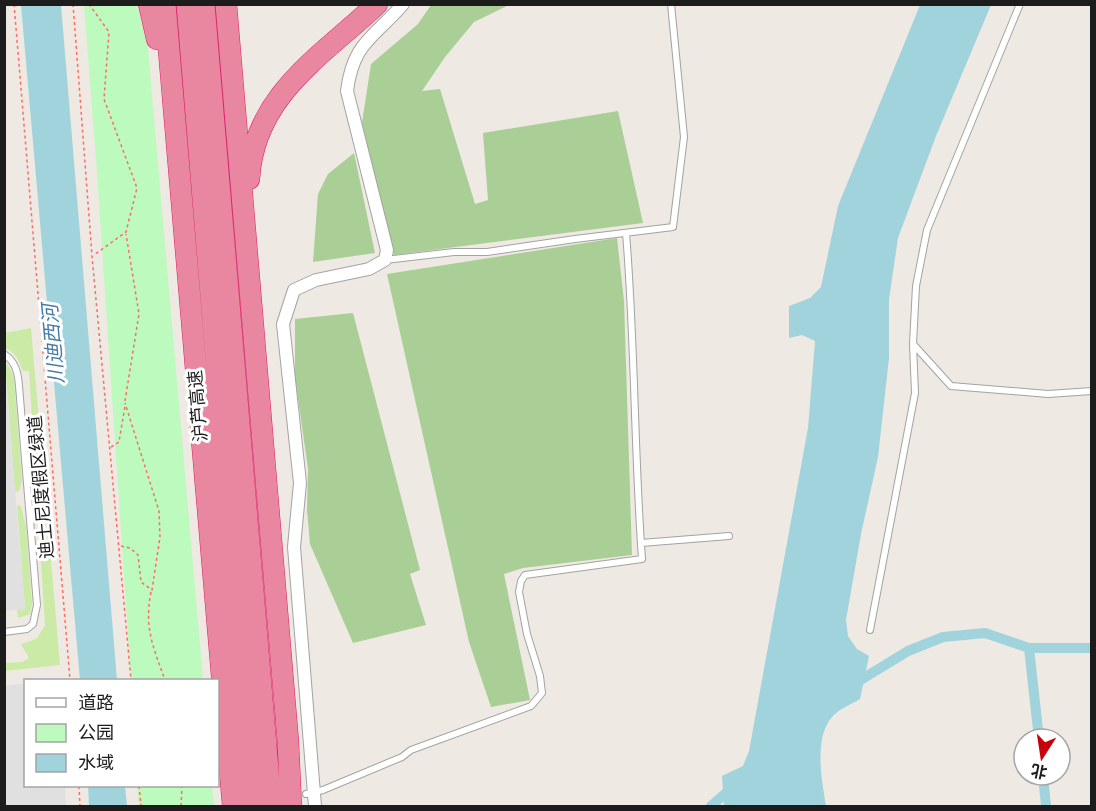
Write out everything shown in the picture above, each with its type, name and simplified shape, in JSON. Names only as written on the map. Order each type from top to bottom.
[{"type":"highway","points":[[149,4],[162,68],[188,286]]},
{"type":"highway","name":"沪芦高速","points":[[165,4],[233,807]]},
{"type":"highway","name":"沪芦高速","points":[[187,4],[253,807]]},
{"type":"highway","points":[[204,4],[271,807]]},
{"type":"highway","points":[[226,4],[288,741],[304,798]]},
{"type":"highway","points":[[260,401],[248,200],[254,150],[260,130],[283,91],[306,66],[377,4]]},
{"type":"street","points":[[315,807],[304,798],[294,547],[300,483],[283,324],[294,290],[316,280],[369,270],[385,260],[387,250],[347,91],[350,71],[358,51],[368,38],[404,4]]},
{"type":"lane","points":[[385,260],[454,252],[487,252],[673,227],[684,137],[671,4]]},
{"type":"lane","points":[[870,630],[915,393],[913,344],[916,286],[927,230],[1020,4]]},
{"type":"lane","points":[[304,798],[402,757],[411,750],[531,706],[542,693],[540,676],[527,634],[519,592],[525,575],[642,559],[636,488],[632,298],[626,233]]},
{"type":"lane","points":[[913,344],[951,387],[1048,394],[1092,391]]},
{"type":"lane","points":[[4,354],[14,363],[20,386],[37,605],[33,624],[27,629],[4,632]]},
{"type":"lane","points":[[641,543],[729,536]]},
{"type":"path","name":"迪士尼度假区绿道","points":[[14,4],[70,679]]},
{"type":"path","points":[[73,4],[92,256],[131,679]]},
{"type":"path","points":[[89,4],[109,32],[104,99],[137,188],[126,232],[139,314],[119,442],[110,447]]},
{"type":"path","points":[[92,256],[126,232]]},
{"type":"path","points":[[125,403],[159,511],[160,537],[147,613],[151,642],[164,679]]},
{"type":"path","points":[[120,546],[130,548],[138,555],[141,582],[152,590]]},
{"type":"path","points":[[79,787],[80,807]]},
{"type":"path","points":[[139,787],[141,807]]},
{"type":"path","points":[[181,807],[182,787]]},
{"type":"green space","points":[[84,5],[137,5],[148,49],[203,679],[131,679]]},
{"type":"green space","points":[[431,5],[509,5],[474,22],[445,57],[422,91],[440,89],[475,204],[488,200],[483,133],[618,111],[643,223],[394,255],[362,123],[371,64],[418,24]]},
{"type":"green space","points":[[354,153],[375,253],[313,262],[318,194],[328,174]]},
{"type":"green space","points":[[617,238],[624,301],[632,555],[523,568],[504,574],[530,700],[491,707],[469,642],[387,274]]},
{"type":"green space","points":[[353,313],[420,570],[410,574],[426,625],[353,643],[310,544],[307,510],[308,469],[295,377],[295,319]]},
{"type":"green space","points":[[31,328],[60,665],[5,671],[5,663],[22,662],[29,658],[21,644],[36,639],[45,626],[29,371],[23,371],[14,354],[5,348],[5,333]]},
{"type":"green space","points":[[5,361],[14,379],[22,481],[19,491],[15,492]]},
{"type":"green space","points":[[17,505],[21,506],[26,527],[32,603],[30,614],[18,618],[17,610],[25,609]]},
{"type":"green space","points":[[137,787],[212,787],[214,806],[139,806]]},
{"type":"shaded area","points":[[5,369],[25,609],[5,611]]},
{"type":"shaded area","points":[[24,683],[24,787],[65,787],[66,806],[5,806],[5,686]]},
{"type":"water","name":"川迪西河","points":[[21,5],[61,5],[117,679],[80,679]]},
{"type":"water","points":[[920,5],[991,5],[936,136],[898,238],[889,299],[889,358],[878,457],[861,534],[846,620],[848,636],[857,649],[869,656],[860,699],[836,713],[823,735],[820,760],[826,806],[724,806],[722,776],[743,766],[749,751],[808,428],[815,341],[802,335],[789,338],[789,306],[810,298],[821,287],[838,206]]},
{"type":"water","points":[[88,787],[125,787],[127,806],[89,806]]},
{"type":"waterway","points":[[854,684],[908,651],[943,637],[985,633],[1029,648],[1092,648]]},
{"type":"waterway","points":[[1029,648],[1038,727]]},
{"type":"waterway","points":[[711,806],[733,787]]},
{"type":"waterway","points":[[1044,787],[1046,806]]}]
